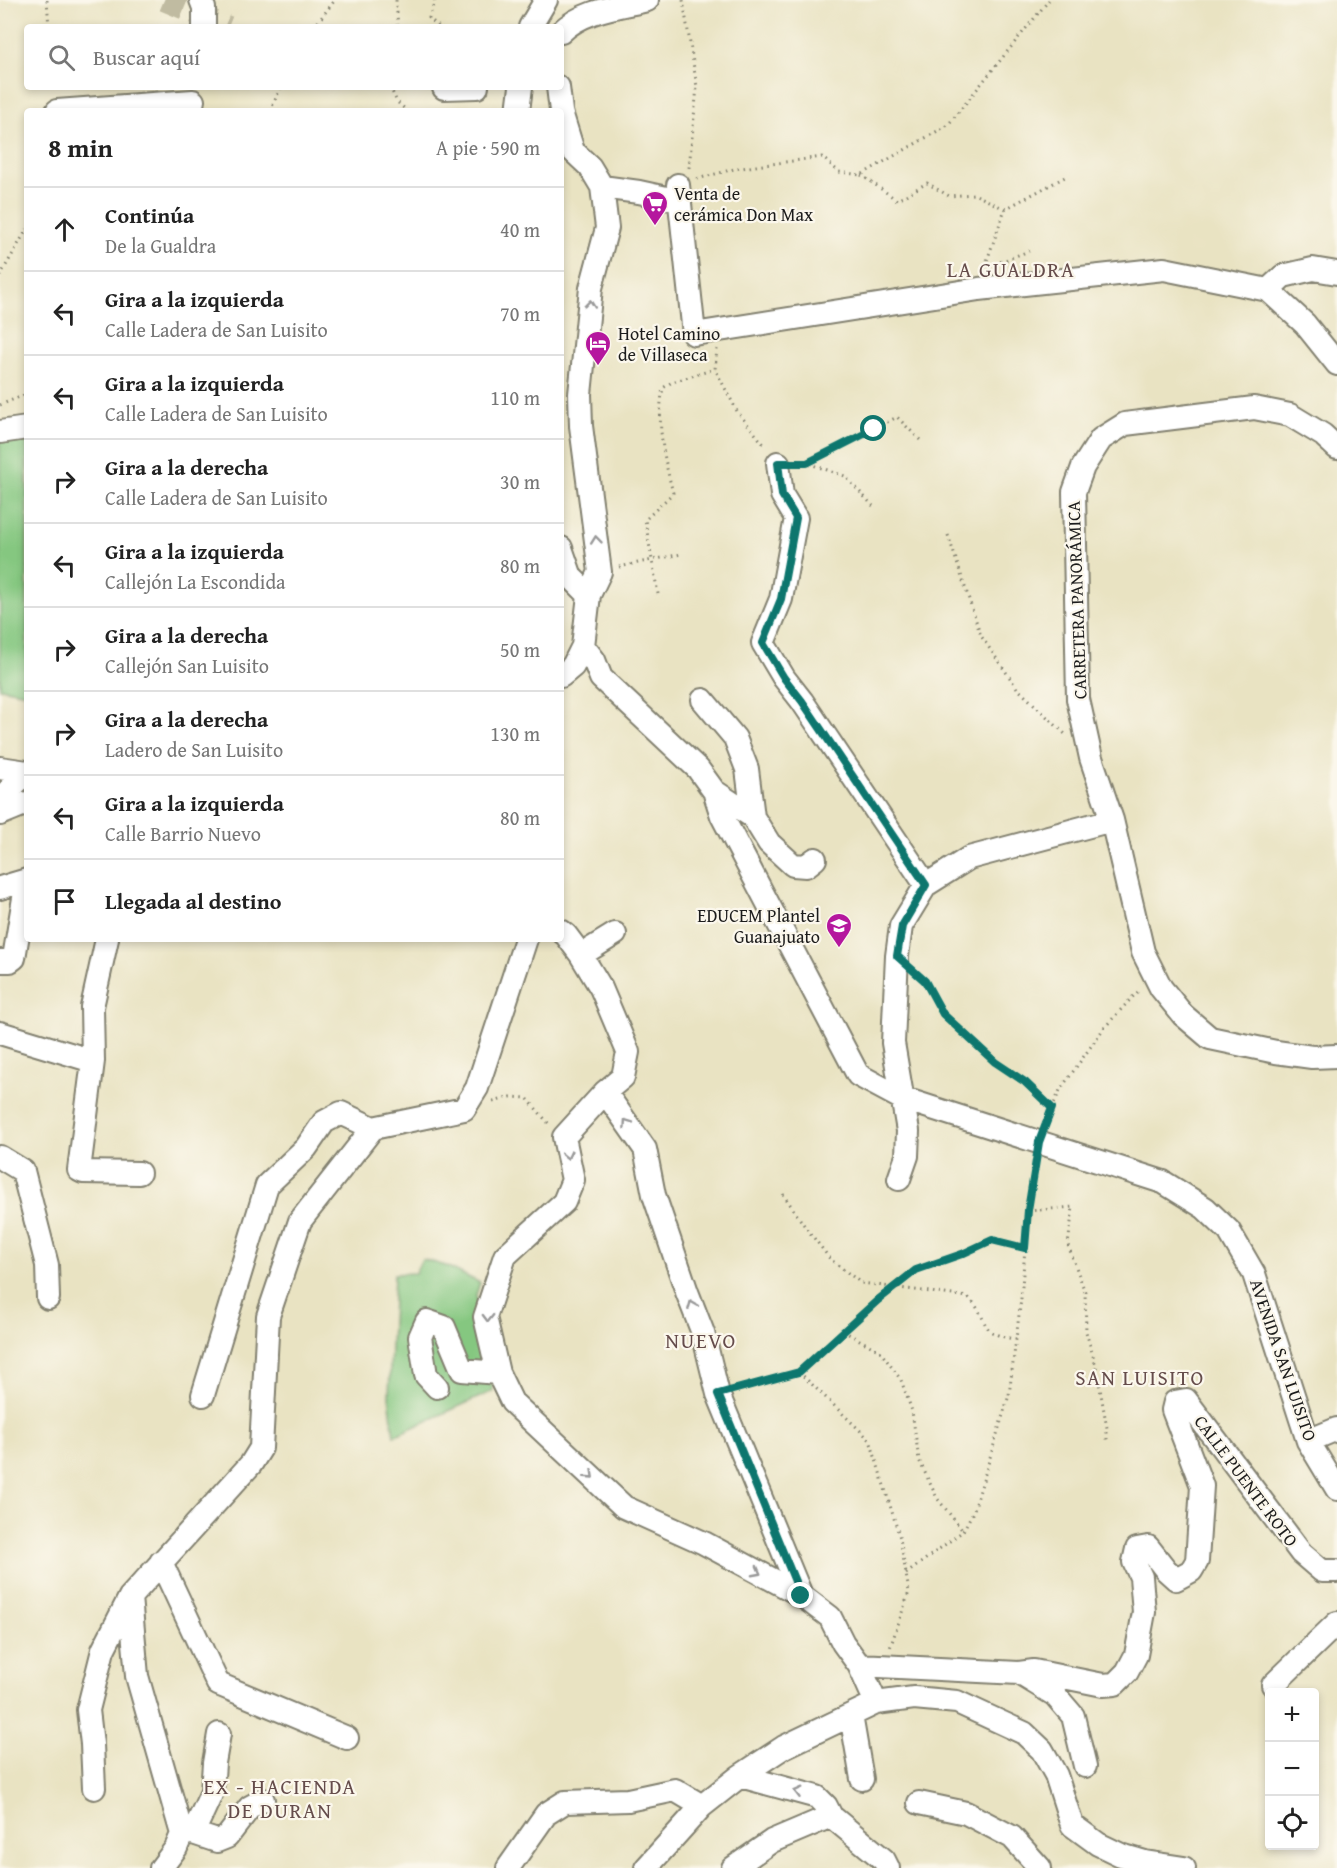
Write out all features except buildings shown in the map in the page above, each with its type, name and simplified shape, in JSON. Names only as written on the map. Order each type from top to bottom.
[{"type":"street","points":[[201,0],[204,8],[204,24]]},
{"type":"street","points":[[532,24],[546,0]]},
{"type":"street","points":[[564,29],[572,21],[588,14],[647,0]]},
{"type":"street","points":[[518,108],[521,90]]},
{"type":"street","points":[[558,90],[561,108]]},
{"type":"street","points":[[94,108],[193,100]]},
{"type":"street","points":[[564,122],[573,151],[590,167],[602,187],[607,228],[591,288],[580,394],[581,426],[600,572],[589,596],[584,646],[573,666],[564,674]]},
{"type":"street","points":[[602,187],[639,192],[679,193],[694,334],[982,278],[1164,269],[1268,290],[1305,324],[1337,364]]},
{"type":"street","points":[[1268,290],[1284,276],[1313,269],[1337,273]]},
{"type":"street","name":"CARRETERA PANORÁMICA","points":[[1337,448],[1323,435],[1290,415],[1254,408],[1125,424],[1101,439],[1083,466],[1074,492],[1078,699],[1090,758],[1112,820],[1143,952],[1161,988],[1183,1015],[1210,1038],[1285,1054],[1312,1057],[1337,1056]]},
{"type":"street","points":[[0,432],[24,428]]},
{"type":"street","points":[[772,456],[782,495],[796,518],[781,599],[763,643],[784,678],[802,701],[926,885]]},
{"type":"street","points":[[564,557],[571,577],[589,596]]},
{"type":"street","name":"AVENIDA SAN LUISITO","points":[[584,646],[594,660],[601,678],[698,769],[714,791],[722,816],[858,1075],[901,1098],[1163,1182],[1205,1208],[1229,1231],[1254,1274],[1308,1441],[1337,1489]]},
{"type":"street","points":[[703,700],[735,738],[747,769],[753,817],[769,843],[792,865],[806,866],[815,859]]},
{"type":"street","points":[[0,768],[24,772]]},
{"type":"street","points":[[0,800],[24,775]]},
{"type":"street","points":[[714,791],[753,817]]},
{"type":"street","points":[[0,814],[24,804]]},
{"type":"street","points":[[899,1179],[907,1156],[908,1131],[893,1043],[897,956],[902,926],[926,885],[969,858],[1112,820]]},
{"type":"street","points":[[0,888],[24,881]]},
{"type":"street","points":[[0,961],[10,962],[14,958],[24,898]]},
{"type":"street","points":[[564,933],[581,955],[601,988],[628,1052],[623,1077],[605,1092],[564,1137],[573,1180],[564,1202],[505,1256],[486,1317],[498,1373],[512,1402],[624,1507],[704,1543],[801,1596],[830,1617],[843,1643],[860,1665],[876,1703]]},
{"type":"street","points":[[581,955],[615,934]]},
{"type":"street","points":[[105,942],[92,1008],[93,1061],[79,1170],[138,1173]]},
{"type":"street","points":[[203,1395],[267,1185],[306,1148],[324,1122],[341,1113],[373,1128],[464,1109],[477,1088],[525,942]]},
{"type":"street","points":[[0,1033],[93,1061]]},
{"type":"street","points":[[605,1092],[645,1149],[654,1195],[703,1333],[718,1394],[801,1596]]},
{"type":"street","points":[[94,1788],[88,1710],[103,1650],[130,1597],[251,1464],[261,1448],[268,1316],[300,1221],[373,1128]]},
{"type":"street","points":[[0,1157],[22,1172],[47,1265],[48,1298]]},
{"type":"street","points":[[437,1387],[426,1375],[420,1337],[427,1321],[444,1327],[462,1370],[498,1373]]},
{"type":"street","name":"CALLE PUENTE ROTO","points":[[1019,1673],[1034,1671],[1103,1685],[1115,1684],[1127,1672],[1136,1655],[1144,1612],[1141,1577],[1134,1562],[1137,1549],[1148,1546],[1166,1570],[1176,1579],[1191,1571],[1197,1561],[1202,1486],[1173,1410],[1175,1402],[1186,1400],[1301,1554],[1322,1571],[1337,1571]]},
{"type":"street","points":[[1308,1441],[1337,1429]]},
{"type":"street","points":[[161,1562],[218,1684],[347,1738]]},
{"type":"street","points":[[130,1597],[137,1676],[187,1833]]},
{"type":"street","points":[[1273,1685],[1337,1623]]},
{"type":"street","points":[[860,1665],[1019,1673],[1055,1695],[1072,1716],[1085,1766]]},
{"type":"street","points":[[646,1868],[702,1806],[740,1776],[784,1747],[876,1703],[914,1698],[957,1702],[1024,1732],[1042,1750],[1056,1775],[1072,1825],[1098,1844],[1121,1855],[1145,1862],[1184,1868]]},
{"type":"street","points":[[851,1715],[862,1779]]},
{"type":"street","points":[[164,1866],[212,1792],[219,1734]]},
{"type":"street","points":[[740,1776],[817,1797],[826,1806],[831,1816],[884,1860],[888,1868]]},
{"type":"street","points":[[508,1868],[546,1814],[565,1802],[628,1800],[675,1790],[702,1806]]},
{"type":"street","points":[[187,1833],[217,1841],[227,1838],[249,1807],[263,1800]]},
{"type":"street","points":[[919,1803],[966,1813],[1012,1837],[1040,1868]]},
{"type":"street","points":[[733,1868],[772,1841],[831,1816]]},
{"type":"path","points":[[47,0],[49,24]]},
{"type":"path","points":[[317,24],[335,0]]},
{"type":"path","points":[[396,0],[398,24]]},
{"type":"path","points":[[435,0],[429,18],[436,24]]},
{"type":"path","points":[[679,193],[688,177],[697,87],[683,0]]},
{"type":"path","points":[[861,175],[948,125],[1049,0]]},
{"type":"path","points":[[271,108],[280,90]]},
{"type":"path","points":[[391,90],[397,102],[404,108]]},
{"type":"path","points":[[679,193],[734,169],[822,157],[839,172],[861,175],[897,200],[927,183],[949,196],[974,195],[1005,209]]},
{"type":"path","points":[[982,278],[1005,209],[1065,177]]},
{"type":"path","points":[[0,276],[24,234]]},
{"type":"path","points":[[982,278],[1029,251]]},
{"type":"path","points":[[715,331],[715,369],[737,411],[772,456],[807,463],[845,476],[873,506]]},
{"type":"path","points":[[657,594],[645,520],[673,493],[662,453],[660,406],[663,388],[672,382],[715,369]]},
{"type":"path","points":[[0,405],[24,395]]},
{"type":"path","points":[[807,463],[897,417],[923,443]]},
{"type":"path","points":[[948,535],[981,636],[1017,688],[1066,735]]},
{"type":"path","points":[[600,572],[681,554]]},
{"type":"path","points":[[897,956],[925,981],[943,1014],[995,1062],[1025,1082],[1052,1108]]},
{"type":"path","points":[[906,1574],[963,1531],[974,1510],[1010,1395],[1028,1210],[1039,1142],[1052,1108],[1060,1090],[1104,1028],[1154,974]]},
{"type":"path","points":[[464,1109],[511,1097],[528,1098],[551,1127],[564,1137]]},
{"type":"path","points":[[783,1194],[830,1259],[861,1282],[968,1297],[977,1306],[987,1329],[998,1337],[1016,1339]]},
{"type":"path","points":[[1028,1210],[1073,1207],[1068,1245],[1085,1292],[1086,1332],[1096,1366],[1107,1428],[1107,1441]]},
{"type":"path","points":[[718,1394],[799,1372],[843,1331],[916,1270],[962,1254],[992,1240],[1025,1248]]},
{"type":"path","points":[[843,1331],[880,1351],[901,1380],[912,1411],[919,1460],[937,1498],[963,1531]]},
{"type":"path","points":[[799,1372],[870,1440],[900,1538],[909,1592],[884,1666]]},
{"type":"green space","points":[[24,434],[24,692],[0,688],[0,438]]},
{"type":"green space","points":[[422,1259],[446,1266],[480,1283],[476,1295],[493,1391],[394,1436],[389,1396],[394,1274],[415,1273]]},
{"type":"tunnel","points":[[164,0],[221,24]]},
{"type":"place","name":"Venta de cerámica Don Max","points":[[655,227]]},
{"type":"place","name":"Hotel Camino de Villaseca","points":[[598,367]]},
{"type":"place","name":"EDUCEM Plantel Guanajuato","points":[[839,949]]},
{"type":"district","name":"LA GUALDRA","points":[[1011,270]]},
{"type":"district","name":"NUEVO","points":[[701,1341]]},
{"type":"district","name":"SAN LUISITO","points":[[1140,1378]]},
{"type":"district","name":"EX - HACIENDA DE DURAN","points":[[280,1799]]},
{"type":"route","points":[[801,1596],[718,1394],[799,1372],[878,1300],[916,1270],[962,1254],[992,1240],[1025,1248],[1028,1210],[1039,1142],[1052,1108],[1025,1082],[995,1062],[943,1014],[925,981],[897,956],[902,926],[926,885],[802,701],[784,678],[763,643],[781,599],[796,518],[782,495],[778,463],[807,463],[874,429]]}]
